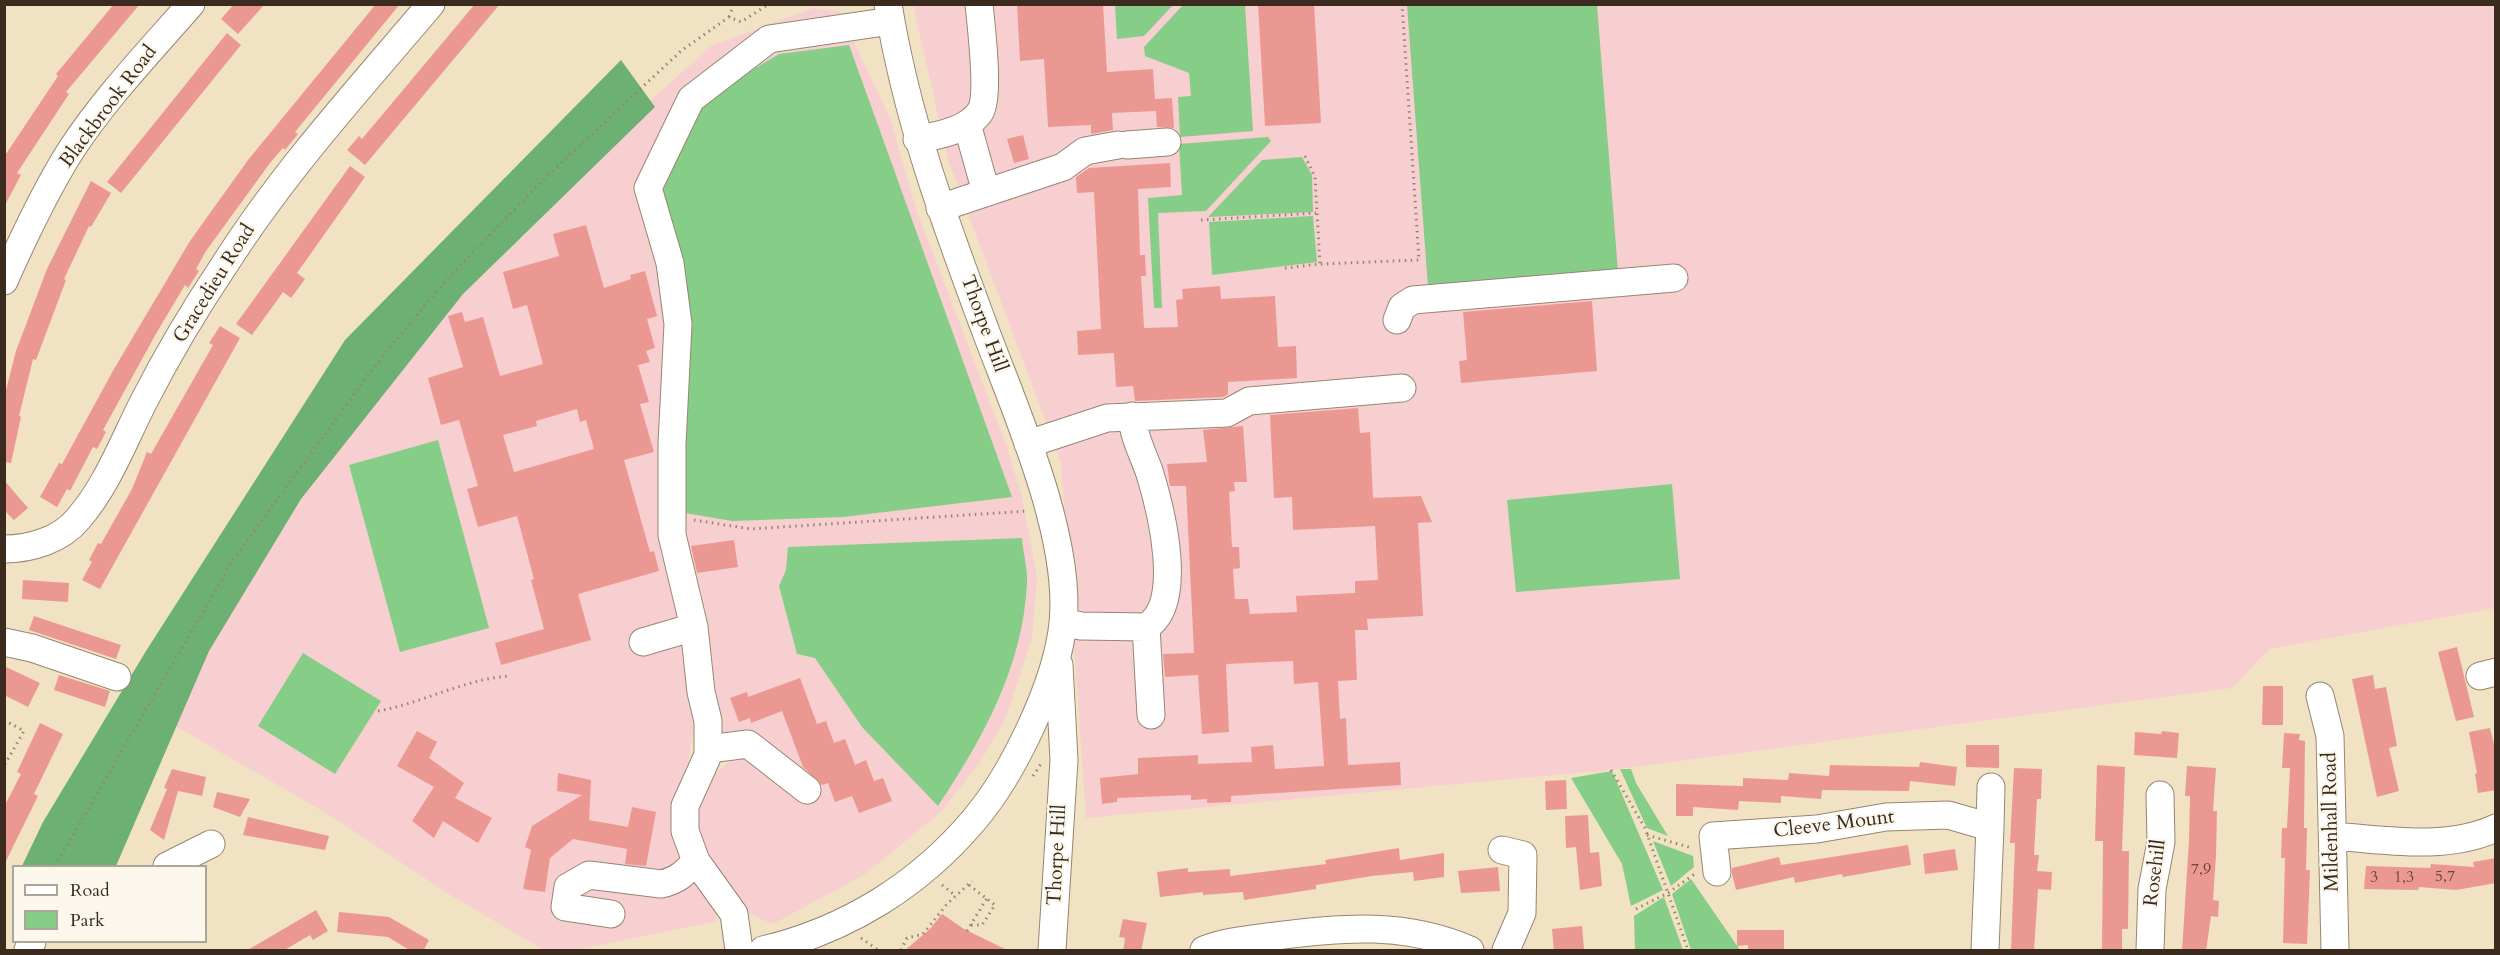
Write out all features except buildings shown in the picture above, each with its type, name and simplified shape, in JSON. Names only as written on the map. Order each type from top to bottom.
[{"type":"street","name":"Blackbrook Road","points":[[4,281],[30,224],[72,150],[117,90],[191,4]]},
{"type":"street","name":"Gracedieu Road","points":[[4,549],[40,543],[60,534],[77,521],[93,500],[146,398],[225,263],[279,189],[431,4]]},
{"type":"street","points":[[917,139],[939,136],[967,124],[981,111],[985,93],[979,4]]},
{"type":"street","points":[[740,951],[734,914],[696,861],[685,831],[685,806],[709,748],[708,721],[701,692],[694,627],[672,534],[672,444],[678,324],[670,263],[648,188],[691,99],[769,39],[890,13]]},
{"type":"street","name":"Thorpe Hill","points":[[890,13],[917,139],[940,208],[1028,444],[1057,546],[1064,760],[1052,951]]},
{"type":"street","points":[[967,124],[986,192]]},
{"type":"street","points":[[940,208],[1064,167],[1085,151],[1122,145],[1167,142]]},
{"type":"street","points":[[1397,320],[1402,307],[1413,300],[1674,278]]},
{"type":"street","points":[[1028,444],[1107,418],[1227,412],[1249,401],[1402,388]]},
{"type":"street","points":[[1061,634],[1081,626],[1146,627],[1156,621],[1159,614],[1168,575],[1161,516],[1150,474],[1132,428],[1132,416]]},
{"type":"street","points":[[643,642],[694,627]]},
{"type":"street","points":[[1146,627],[1151,716]]},
{"type":"street","name":"Thorpe Hill","points":[[763,951],[797,942],[865,912],[931,866],[984,808],[1006,776],[1034,718],[1061,634]]},
{"type":"street","points":[[4,642],[32,648],[117,677]]},
{"type":"street","name":"Mildenhall Road","points":[[2320,696],[2330,736],[2335,951]]},
{"type":"street","points":[[1034,718],[1064,760]]},
{"type":"street","points":[[709,748],[748,744],[807,790]]},
{"type":"street","points":[[1985,951],[1990,788]]},
{"type":"street","name":"Rosehill","points":[[2150,951],[2152,889],[2161,842],[2160,795]]},
{"type":"street","name":"Cleeve Mount","points":[[1709,870],[1713,836],[1817,829],[1886,817],[1948,815],[1990,827]]},
{"type":"street","points":[[2333,836],[2445,842],[2496,828]]},
{"type":"street","points":[[171,865],[211,844]]},
{"type":"street","points":[[1502,850],[1523,855],[1522,913],[1506,951]]},
{"type":"street","points":[[610,914],[565,907],[568,887],[577,879],[589,875],[661,884],[671,882],[682,876],[696,861]]},
{"type":"street","points":[[1204,951],[1243,940],[1353,928],[1406,930],[1470,951]]},
{"type":"path","points":[[56,865],[233,560],[375,366],[447,279],[544,178],[681,51],[729,17],[734,4]]},
{"type":"path","points":[[729,17],[741,22],[769,4]]},
{"type":"path","points":[[1285,268],[1320,264],[1419,260],[1402,4]]},
{"type":"path","points":[[1305,156],[1315,177],[1320,264]]},
{"type":"path","points":[[1201,220],[1316,213]]},
{"type":"path","points":[[672,517],[751,529],[1048,510]]},
{"type":"path","points":[[378,711],[405,706],[484,678],[510,676]]},
{"type":"path","points":[[4,720],[24,731],[4,766]]},
{"type":"path","points":[[1611,770],[1647,835],[1688,951]]},
{"type":"path","points":[[1647,835],[1696,850]]},
{"type":"path","points":[[1636,909],[1709,870]]},
{"type":"path","points":[[900,951],[907,938],[923,934],[972,881]]},
{"type":"path","points":[[942,885],[956,896]]},
{"type":"path","points":[[968,885],[995,904],[981,925],[971,925]]},
{"type":"path","points":[[991,902],[995,895]]},
{"type":"path","points":[[967,931],[987,898]]},
{"type":"path","points":[[861,938],[878,951]]},
{"type":"shaded area","points":[[913,5],[2495,5],[2495,608],[2269,649],[2232,688],[1611,770],[1086,818],[1061,462],[948,160]]},
{"type":"shaded area","points":[[813,8],[842,12],[836,20],[852,38],[891,120],[915,206],[1007,447],[1022,497],[1037,578],[1032,638],[1006,718],[980,762],[941,812],[864,875],[773,924],[745,912],[691,837],[706,781],[728,763],[728,749],[714,718],[712,662],[687,667],[694,727],[678,818],[681,834],[718,921],[576,950],[544,950],[450,895],[331,816],[172,724],[232,596],[371,393],[541,199],[711,46]]},
{"type":"green space","points":[[1115,4],[1173,5],[1144,36],[1117,39]]},
{"type":"green space","points":[[1183,5],[1245,5],[1253,131],[1180,137],[1178,97],[1191,96],[1189,73],[1145,56],[1144,47]]},
{"type":"green space","points":[[1407,5],[1597,5],[1618,272],[1428,287]]},
{"type":"green space","points":[[849,45],[1012,497],[843,517],[732,521],[679,512],[657,186],[702,100],[779,54]]},
{"type":"green space","points":[[621,60],[655,107],[463,294],[301,499],[209,651],[116,865],[22,865],[43,822],[146,651],[345,340]]},
{"type":"green space","points":[[1268,137],[1271,141],[1206,211],[1158,213],[1162,308],[1154,308],[1148,198],[1182,195],[1179,144]]},
{"type":"green space","points":[[1302,157],[1312,175],[1313,212],[1208,217],[1262,160]]},
{"type":"green space","points":[[1313,216],[1317,262],[1212,275],[1209,222]]},
{"type":"green space","points":[[438,440],[489,628],[400,652],[349,465]]},
{"type":"green space","points":[[1672,484],[1680,579],[1516,592],[1507,500]]},
{"type":"green space","points":[[1022,538],[1027,583],[1018,644],[1009,673],[985,728],[938,806],[862,727],[815,658],[797,654],[779,586],[786,570],[788,547]]},
{"type":"green space","points":[[303,653],[381,701],[335,774],[258,726]]},
{"type":"green space","points":[[1620,769],[1631,769],[1636,783],[1668,836],[1647,828]]},
{"type":"green space","points":[[1612,771],[1663,890],[1631,906],[1622,864],[1571,778]]},
{"type":"green space","points":[[1653,841],[1693,856],[1694,867],[1671,886]]},
{"type":"green space","points":[[1691,879],[1740,950],[1691,950],[1672,894]]},
{"type":"green space","points":[[1664,897],[1683,950],[1635,950],[1634,916]]}]
